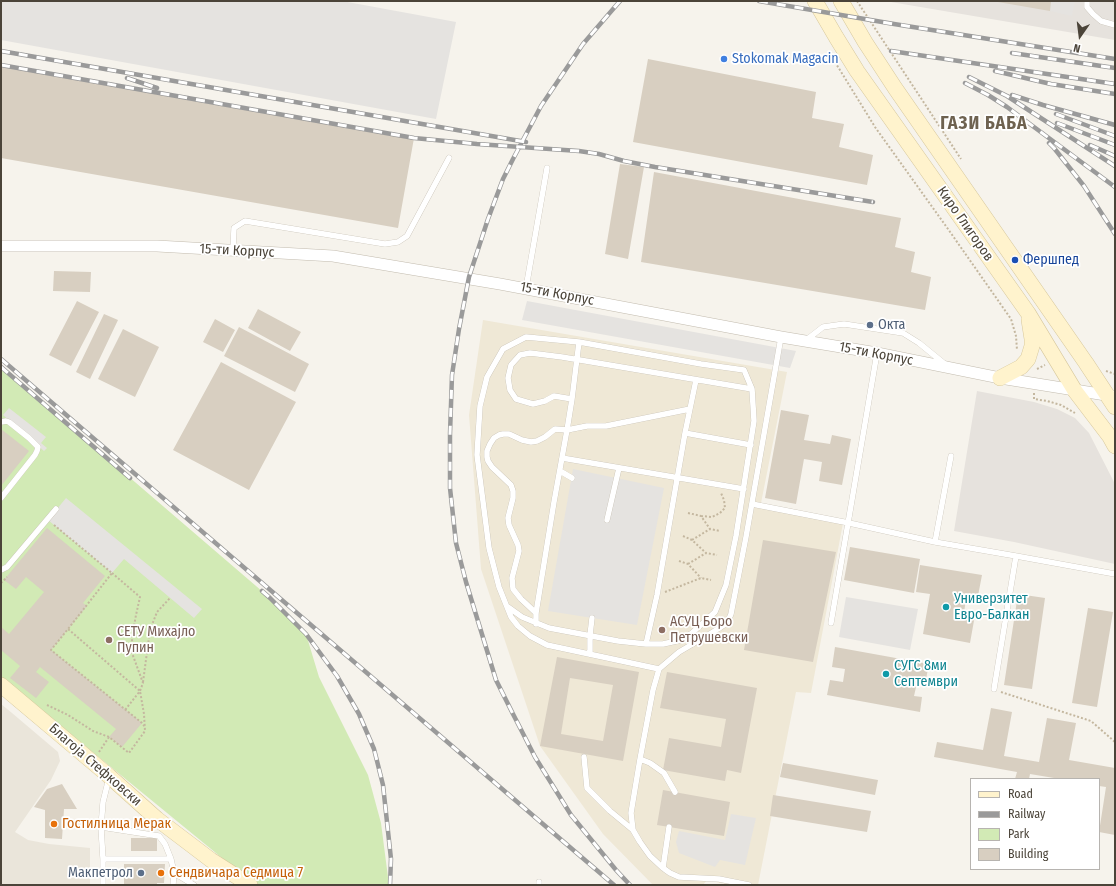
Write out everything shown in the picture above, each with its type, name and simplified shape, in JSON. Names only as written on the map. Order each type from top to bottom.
[{"type":"street","name":"Киро Глигоров","points":[[816,1],[857,71],[1028,313],[1075,391],[1110,437],[1115,446]]},
{"type":"street","name":"Киро Глигоров","points":[[841,1],[865,42],[895,88],[1113,400]]},
{"type":"street","name":"15-ти Корпус","points":[[1,246],[157,246],[333,256],[526,288],[781,337],[877,353],[1000,378],[1075,391],[1113,400]]},
{"type":"street","points":[[1000,378],[1021,367],[1031,353],[1032,339],[1028,313]]},
{"type":"street","name":"Благоја Стефковски","points":[[1,685],[109,776],[157,819],[211,860],[250,885]]},
{"type":"lane","points":[[1087,1],[1087,7],[1101,21],[1115,25]]},
{"type":"lane","points":[[233,251],[234,228],[245,221],[385,244],[398,242],[407,236],[449,158]]},
{"type":"lane","points":[[526,288],[547,168]]},
{"type":"lane","points":[[805,341],[823,327],[844,324],[903,333],[919,343],[951,368]]},
{"type":"lane","points":[[508,607],[522,617],[536,624],[554,630],[618,641],[646,644],[663,644],[680,640],[692,633],[715,612],[726,585],[744,489],[754,421],[752,390],[744,370],[701,364],[579,342],[526,337],[503,349],[487,376],[480,406],[478,452],[490,548],[499,587],[511,617],[518,626],[530,636],[547,645],[659,669]]},
{"type":"lane","points":[[633,830],[631,813],[653,690],[659,669],[679,652],[724,625],[730,614],[752,504],[781,337]]},
{"type":"lane","points":[[536,624],[536,613],[554,502],[568,430],[579,342]]},
{"type":"lane","points":[[572,400],[554,396],[545,401],[533,404],[516,399],[510,390],[508,378],[511,366],[520,355],[530,353],[577,359],[752,390]]},
{"type":"lane","points":[[831,624],[877,353]]},
{"type":"lane","points":[[646,644],[657,595],[676,478],[696,380]]},
{"type":"lane","points":[[536,613],[516,595],[513,590],[512,578],[519,551],[518,545],[509,525],[508,518],[513,498],[513,491],[511,485],[492,467],[488,461],[487,454],[490,444],[494,438],[499,435],[509,434],[531,442],[545,437],[555,429],[568,430],[587,426],[606,426],[690,409]]},
{"type":"lane","points":[[1,422],[9,422],[32,440],[38,447],[35,455],[1,498]]},
{"type":"lane","points":[[685,432],[751,445]]},
{"type":"lane","points":[[478,452],[487,454]]},
{"type":"lane","points":[[934,542],[951,456]]},
{"type":"lane","points":[[562,458],[744,489]]},
{"type":"lane","points":[[608,520],[619,468]]},
{"type":"lane","points":[[560,471],[572,478]]},
{"type":"lane","points":[[752,504],[849,523],[934,542],[1115,574]]},
{"type":"lane","points":[[1,570],[7,567],[56,509]]},
{"type":"lane","points":[[994,689],[1016,556]]},
{"type":"lane","points":[[590,654],[592,618]]},
{"type":"lane","points":[[584,757],[587,788],[610,811],[633,830],[650,856],[663,868],[679,877],[719,879],[749,885]]},
{"type":"lane","points":[[640,759],[650,763],[664,773],[675,792]]},
{"type":"lane","points":[[103,885],[101,827],[103,802],[109,776]]},
{"type":"lane","points":[[101,827],[159,836],[165,844],[171,859],[174,873],[173,885]]},
{"type":"lane","points":[[663,868],[669,827]]},
{"type":"lane","points":[[103,860],[171,859]]},
{"type":"lane","points":[[174,873],[194,885]]},
{"type":"path","points":[[832,57],[875,127],[1011,319],[1016,336],[1017,357],[1037,369],[1035,384]]},
{"type":"path","points":[[1034,399],[1061,405],[1075,413]]},
{"type":"path","points":[[688,513],[712,517],[720,513],[725,508],[724,500],[720,492],[711,484]]},
{"type":"path","points":[[700,516],[710,529],[720,531]]},
{"type":"path","points":[[50,522],[140,597],[132,637],[132,653],[143,683]]},
{"type":"path","points":[[692,540],[710,529]]},
{"type":"path","points":[[683,536],[692,540],[706,554]]},
{"type":"path","points":[[688,564],[706,554],[717,555]]},
{"type":"path","points":[[679,561],[688,564],[701,578]]},
{"type":"path","points":[[112,573],[51,650],[145,727]]},
{"type":"path","points":[[1,583],[8,575]]},
{"type":"path","points":[[657,595],[701,578],[711,580]]},
{"type":"path","points":[[125,710],[140,691],[143,683],[150,630],[157,612],[170,598]]},
{"type":"path","points":[[42,702],[68,715],[93,731],[109,737],[129,753],[145,731],[140,691],[68,629]]},
{"type":"path","points":[[994,689],[1091,721],[1115,742]]},
{"type":"path","points":[[96,755],[109,737]]},
{"type":"shaded area","points":[[1,1],[342,1],[456,22],[436,119],[1,40]]},
{"type":"shaded area","points":[[885,1],[1115,1],[1115,40]]},
{"type":"shaded area","points":[[1051,1],[1075,1],[1072,16],[1050,11]]},
{"type":"shaded area","points":[[527,301],[796,351],[790,368],[522,320]]},
{"type":"shaded area","name":"АСУЦ Боро Петрушевски","points":[[483,320],[787,372],[760,508],[843,523],[811,693],[796,692],[758,885],[729,885],[707,880],[703,885],[653,885],[603,834],[540,746],[481,569],[469,415]]},
{"type":"shaded area","points":[[977,391],[1034,402],[1057,409],[1075,418],[1089,433],[1115,484],[1115,564],[1014,542],[954,531]]},
{"type":"shaded area","points":[[9,408],[46,437],[41,443],[47,448],[44,451],[3,415]]},
{"type":"shaded area","points":[[573,469],[664,488],[637,625],[548,611]]},
{"type":"shaded area","points":[[66,498],[202,609],[194,618],[124,559],[112,573],[48,520]]},
{"type":"shaded area","points":[[846,597],[918,609],[910,650],[839,637]]},
{"type":"shaded area","points":[[1,704],[58,752],[60,761],[51,780],[15,832],[28,840],[49,844],[90,848],[90,885],[1,885]]},
{"type":"shaded area","points":[[731,814],[756,818],[745,865],[720,860],[715,867],[679,853],[676,842],[679,831],[725,840]]},
{"type":"green space","points":[[1,367],[270,598],[306,634],[319,677],[368,775],[381,823],[389,885],[255,885],[1,677]]},
{"type":"building","points":[[998,1],[1051,1],[1050,11]]},
{"type":"building","points":[[648,59],[816,92],[812,118],[844,124],[839,147],[873,155],[867,185],[633,142]]},
{"type":"building","points":[[1,65],[414,138],[398,228],[1,158]]},
{"type":"building","points":[[620,164],[644,167],[628,259],[605,254]]},
{"type":"building","points":[[654,172],[901,218],[895,247],[915,252],[911,272],[931,277],[925,310],[641,262]]},
{"type":"building","points":[[54,271],[91,272],[90,292],[53,291]]},
{"type":"building","points":[[77,301],[99,312],[71,366],[49,355]]},
{"type":"building","points":[[258,309],[301,332],[290,351],[248,328]]},
{"type":"building","points":[[104,314],[118,320],[90,379],[76,372]]},
{"type":"building","points":[[215,319],[235,330],[223,352],[203,342]]},
{"type":"building","points":[[239,327],[309,364],[295,392],[224,356]]},
{"type":"building","points":[[123,329],[159,347],[135,397],[98,379]]},
{"type":"building","points":[[221,362],[296,402],[249,490],[173,450]]},
{"type":"building","points":[[781,410],[809,415],[804,440],[830,444],[832,435],[851,439],[842,485],[819,481],[822,462],[804,459],[796,504],[765,498]]},
{"type":"building","points":[[1,429],[29,451],[1,486]]},
{"type":"building","points":[[47,528],[105,576],[83,603],[87,606],[51,650],[142,723],[122,747],[109,737],[116,729],[40,667],[36,672],[49,682],[36,698],[10,678],[20,666],[1,650],[1,627],[9,634],[44,592],[26,577],[16,589],[4,580]]},
{"type":"building","points":[[763,540],[836,552],[813,662],[744,650]]},
{"type":"building","points":[[850,547],[920,559],[914,593],[844,580]]},
{"type":"building","name":"Универзитет Евро-Балкан","points":[[920,565],[982,575],[977,601],[966,599],[964,613],[975,615],[970,643],[923,634],[930,594],[916,592]]},
{"type":"building","points":[[1018,594],[1045,598],[1032,689],[1004,685]]},
{"type":"building","points":[[1088,608],[1113,612],[1097,707],[1072,703]]},
{"type":"building","name":"СУГС 8ми Септември","points":[[835,647],[929,664],[925,684],[917,683],[914,696],[922,697],[920,712],[827,695],[830,680],[843,682],[845,669],[832,667]]},
{"type":"building","points":[[557,657],[639,672],[623,761],[540,746]],"holes":[[[570,678],[613,685],[603,741],[561,734]]]},
{"type":"building","points":[[667,672],[757,688],[741,773],[727,770],[725,781],[663,770],[669,738],[721,747],[726,719],[660,708]]},
{"type":"building","points":[[991,708],[1012,712],[1004,756],[1039,762],[1047,718],[1076,723],[1069,760],[1115,768],[1115,835],[1100,832],[1106,787],[1100,786],[1100,778],[1054,778],[1030,774],[1029,778],[1015,778],[1017,772],[934,757],[937,742],[983,750]]},
{"type":"building","points":[[783,763],[878,780],[875,795],[780,777]]},
{"type":"building","name":"Гостилница Мерак","points":[[62,784],[77,809],[64,809],[62,839],[45,838],[45,810],[34,807],[47,789]]},
{"type":"building","points":[[663,790],[730,802],[724,836],[657,825]]},
{"type":"building","points":[[773,795],[871,811],[867,832],[770,816]]},
{"type":"building","points":[[131,838],[157,838],[157,851],[131,851]]},
{"type":"building","name":"Макпетрол","points":[[124,864],[165,864],[164,883],[157,883],[157,885],[124,885]]},
{"type":"railway","points":[[620,1],[583,44],[541,106],[503,179],[488,219],[469,277],[452,375],[450,488],[456,543],[466,582],[496,680],[535,757],[571,815],[630,885]]},
{"type":"railway","points":[[759,1],[1115,59]]},
{"type":"railway","points":[[1,51],[526,142]]},
{"type":"railway","points":[[891,51],[1115,84]]},
{"type":"railway","points":[[1012,53],[1115,68]]},
{"type":"railway","points":[[1,65],[414,138],[579,151],[655,167],[873,202]]},
{"type":"railway","points":[[995,71],[1051,84],[1115,94]]},
{"type":"railway","points":[[969,77],[1007,96],[1115,166]]},
{"type":"railway","points":[[127,78],[157,88]]},
{"type":"railway","points":[[965,83],[1007,107],[1115,187]]},
{"type":"railway","points":[[1012,95],[1115,125]]},
{"type":"railway","points":[[1056,114],[1115,136]]},
{"type":"railway","points":[[1057,123],[1115,145]]},
{"type":"railway","points":[[1049,143],[1084,186],[1115,234]]},
{"type":"railway","points":[[1090,145],[1115,156]]},
{"type":"railway","points":[[1,359],[614,885]]},
{"type":"railway","points":[[1,367],[130,478]]},
{"type":"railway","points":[[262,591],[306,634],[337,676],[359,714],[374,749],[383,785],[391,859],[390,885]]},
{"type":"place","name":"Stokomak Magacin","points":[[724,59]]},
{"type":"place","name":"Фершпед","points":[[1015,260]]},
{"type":"place","name":"Окта","points":[[870,325]]},
{"type":"place","name":"Универзитет Евро-Балкан","points":[[946,607]]},
{"type":"place","name":"АСУЦ Боро Петрушевски","points":[[662,630]]},
{"type":"place","name":"СЕТУ Михајло Пупин","points":[[109,640]]},
{"type":"place","name":"СУГС 8ми Септември","points":[[886,674]]},
{"type":"place","name":"Гостилница Мерак","points":[[54,824]]},
{"type":"place","name":"Макпетрол","points":[[141,873]]},
{"type":"place","name":"Сендвичара Седмица 7","points":[[161,873]]},
{"type":"district","name":"ГАЗИ БАБА","points":[[984,124]]}]
